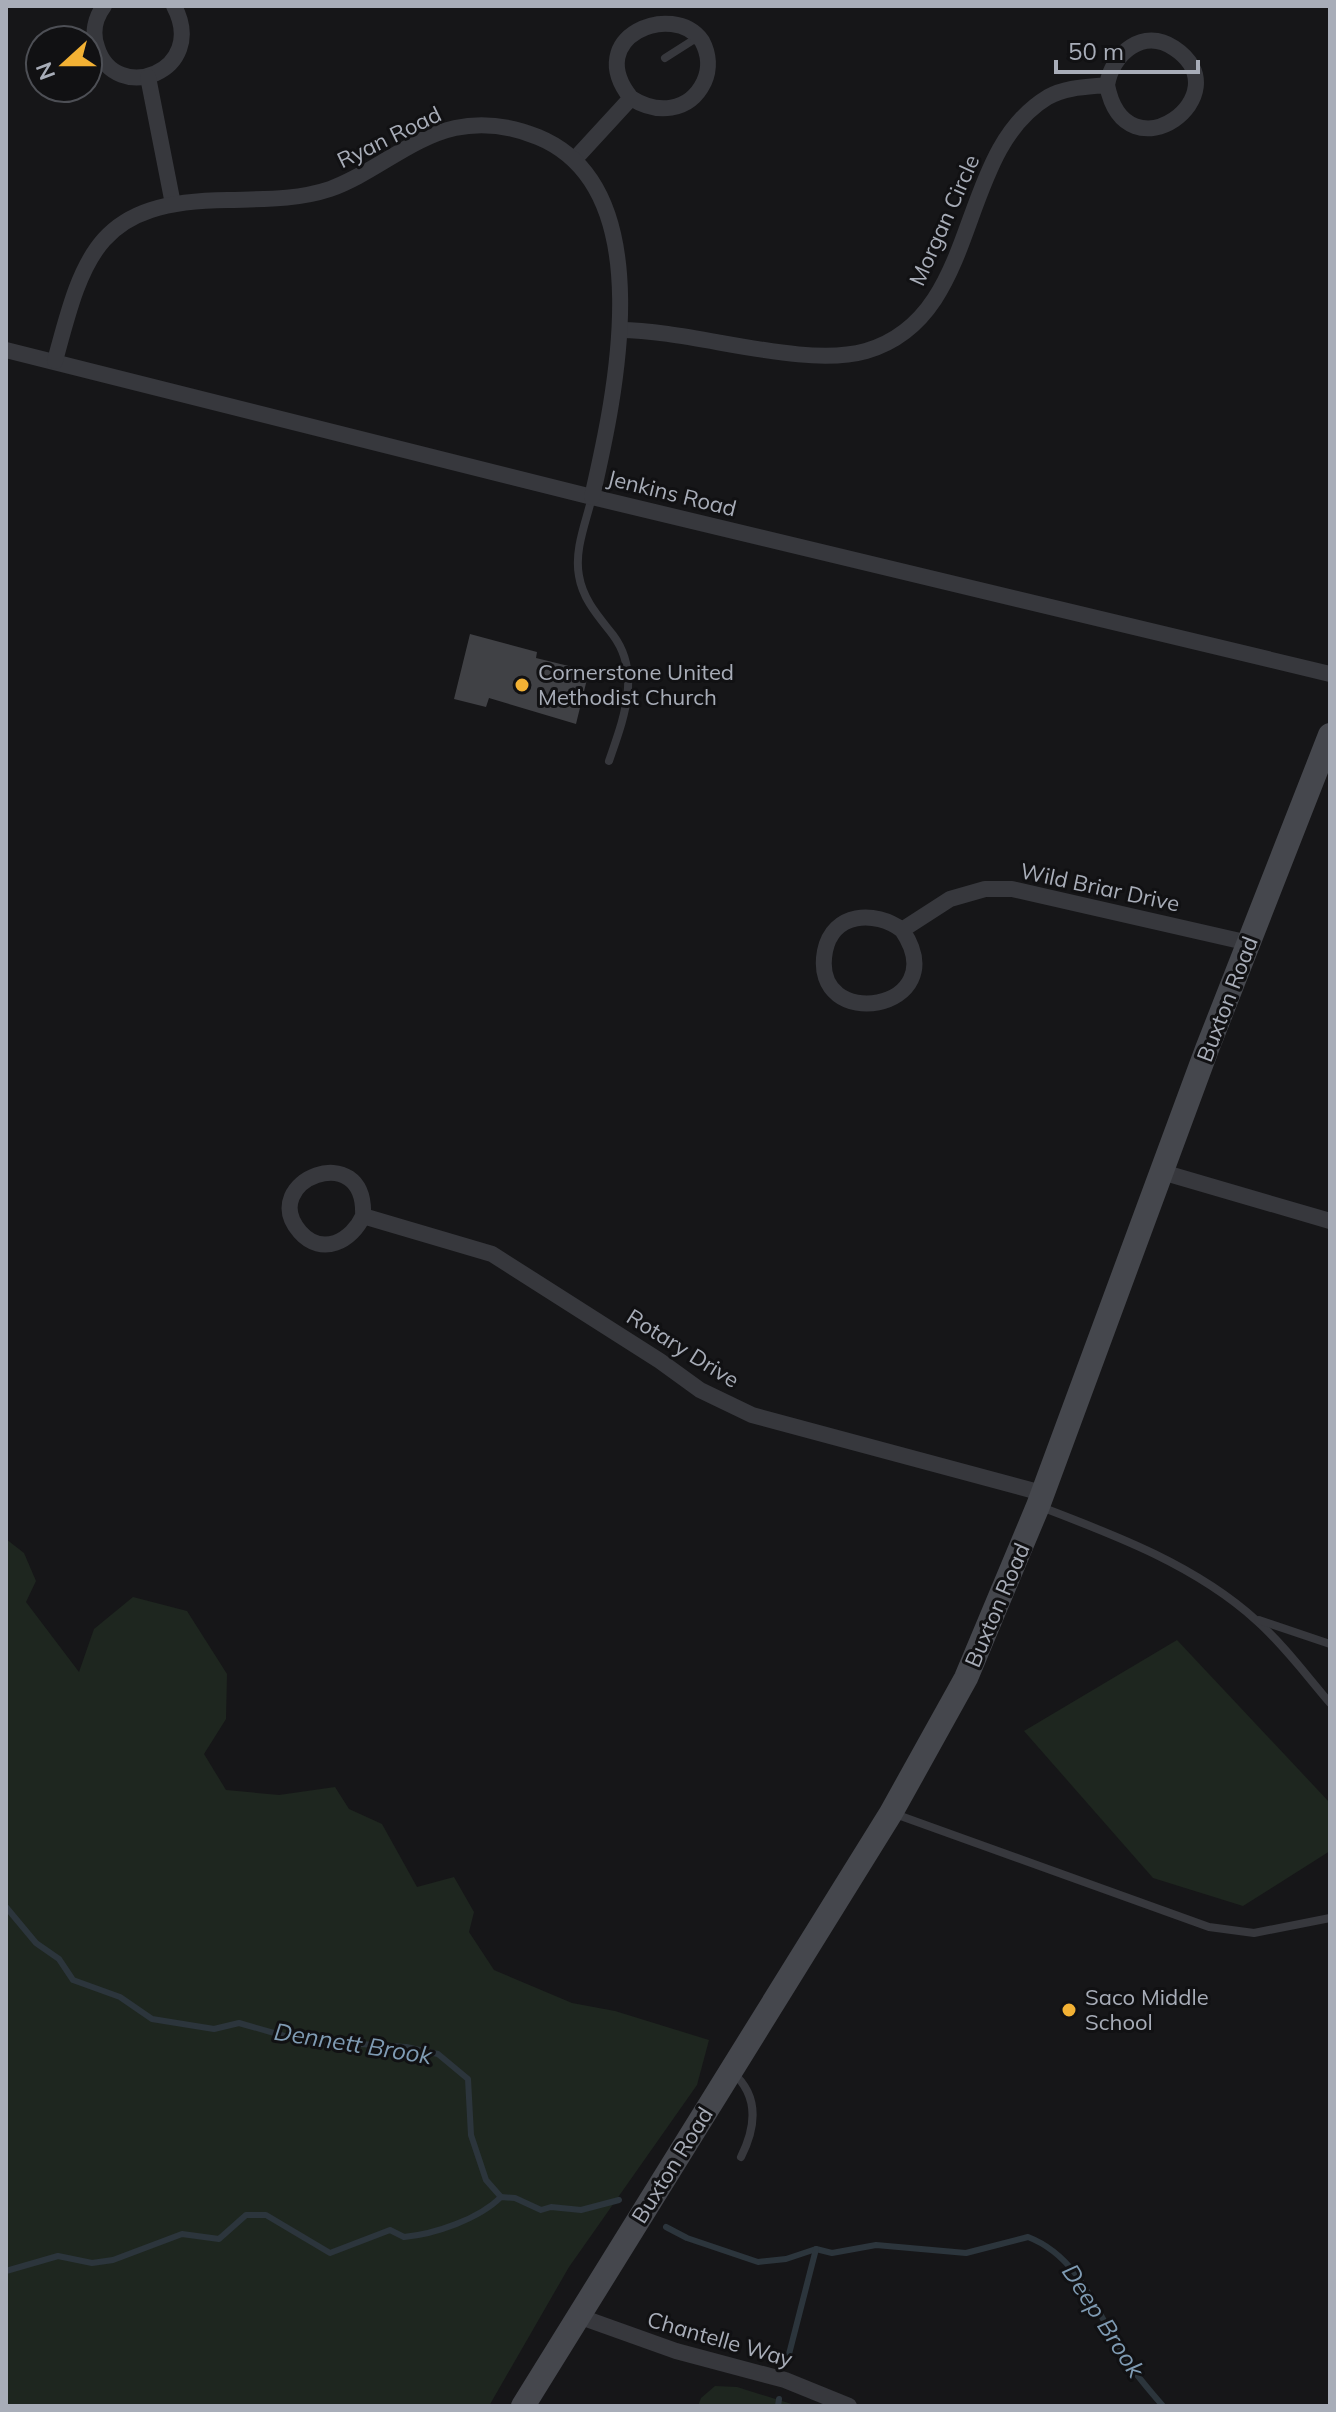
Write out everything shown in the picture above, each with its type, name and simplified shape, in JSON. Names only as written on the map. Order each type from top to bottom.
[{"type":"main road","name":"Buxton Road","points":[[523,2406],[891,1813],[966,1678],[1040,1500],[1330,735]]},
{"type":"street","points":[[104,6],[95,25],[99,54],[120,74],[148,77],[173,62],[180,49],[181,19],[174,6]]},
{"type":"street","points":[[663,17],[677,19],[700,36],[708,65],[698,92],[673,108],[644,106],[631,98],[617,74],[616,60],[626,34],[636,24],[663,17]]},
{"type":"street","points":[[1141,42],[1170,45],[1183,54],[1195,80],[1194,94],[1180,118],[1154,129],[1127,121],[1110,99],[1107,85],[1117,57],[1141,42]]},
{"type":"street","points":[[148,77],[173,204]]},
{"type":"street","name":"Morgan Circle","points":[[620,330],[690,336],[819,356],[852,354],[878,347],[912,324],[937,294],[1003,142],[1017,123],[1050,96],[1081,87],[1107,85]]},
{"type":"street","points":[[574,160],[631,98]]},
{"type":"street","name":"Ryan Road","points":[[55,361],[70,299],[88,260],[110,233],[128,220],[173,204],[287,198],[327,190],[441,132],[481,125],[524,131],[557,146],[574,160],[599,191],[610,222],[620,330],[617,386],[592,497]]},
{"type":"street","name":"Jenkins Road","points":[[6,350],[592,497],[1330,674]]},
{"type":"street","name":"Wild Briar Drive","points":[[902,930],[950,899],[985,889],[1012,889],[1249,943]]},
{"type":"street","points":[[875,916],[902,930],[914,956],[913,970],[898,995],[871,1006],[844,998],[833,988],[824,960],[834,931],[846,922],[875,916]]},
{"type":"street","points":[[1162,1172],[1330,1221]]},
{"type":"street","points":[[335,1173],[354,1184],[364,1205],[363,1216],[350,1237],[326,1245],[303,1236],[291,1214],[291,1202],[302,1182],[312,1175],[335,1173]]},
{"type":"street","name":"Rotary Drive","points":[[363,1216],[469,1246],[508,1262],[700,1390],[752,1415],[1040,1500]]},
{"type":"street","name":"Chantelle Way","points":[[578,2316],[676,2351],[785,2380],[849,2406]]},
{"type":"lane","points":[[665,58],[700,36]]},
{"type":"lane","points":[[592,497],[578,556],[579,578],[593,610],[622,650],[628,673],[626,708],[609,761]]},
{"type":"lane","points":[[1040,1500],[1152,1554],[1233,1601],[1254,1619],[1330,1703]]},
{"type":"lane","points":[[1254,1619],[1330,1644]]},
{"type":"lane","points":[[891,1813],[1209,1927],[1254,1933],[1330,1918]]},
{"type":"lane","points":[[731,2071],[749,2088],[753,2104],[751,2134],[741,2157]]},
{"type":"shaded area","points":[[6,1539],[24,1553],[36,1581],[26,1602],[79,1672],[94,1629],[133,1597],[187,1611],[227,1674],[226,1719],[204,1754],[226,1790],[279,1795],[335,1787],[349,1809],[382,1824],[417,1887],[454,1877],[474,1912],[469,1932],[494,1970],[572,2003],[615,2011],[709,2040],[697,2085],[569,2267],[489,2406],[6,2406]]},
{"type":"shaded area","points":[[1177,1640],[1330,1803],[1330,1851],[1243,1906],[1153,1878],[1024,1731]]},
{"type":"shaded area","points":[[715,2386],[737,2387],[798,2406],[698,2406],[701,2398]]},
{"type":"building","name":"Cornerstone United Methodist Church","points":[[470,634],[537,652],[536,658],[589,671],[576,724],[489,698],[486,707],[454,699]]},
{"type":"waterway","name":"Dennett Brook","points":[[6,1907],[36,1943],[59,1959],[73,1980],[120,1997],[152,2019],[214,2029],[239,2023],[299,2040],[406,2047],[438,2054],[468,2079],[471,2135],[486,2180],[501,2197]]},
{"type":"waterway","name":"Deep Brook","points":[[6,2271],[58,2256],[92,2263],[113,2260],[182,2234],[219,2239],[246,2215],[266,2215],[330,2253],[390,2230],[404,2237],[443,2229],[469,2219],[501,2197],[515,2198],[541,2210],[551,2207],[581,2210],[619,2200]]},
{"type":"waterway","name":"Deep Brook","points":[[666,2227],[687,2238],[758,2262],[786,2259],[816,2249],[832,2253],[876,2245],[966,2253],[1028,2237],[1046,2246],[1074,2272],[1124,2357],[1163,2406]]},
{"type":"waterway","points":[[788,2358],[816,2249]]},
{"type":"waterway","points":[[778,2406],[779,2399]]},
{"type":"place","name":"Cornerstone United Methodist Church","points":[[522,685]]},
{"type":"place","name":"Saco Middle School","points":[[1069,2010]]}]
